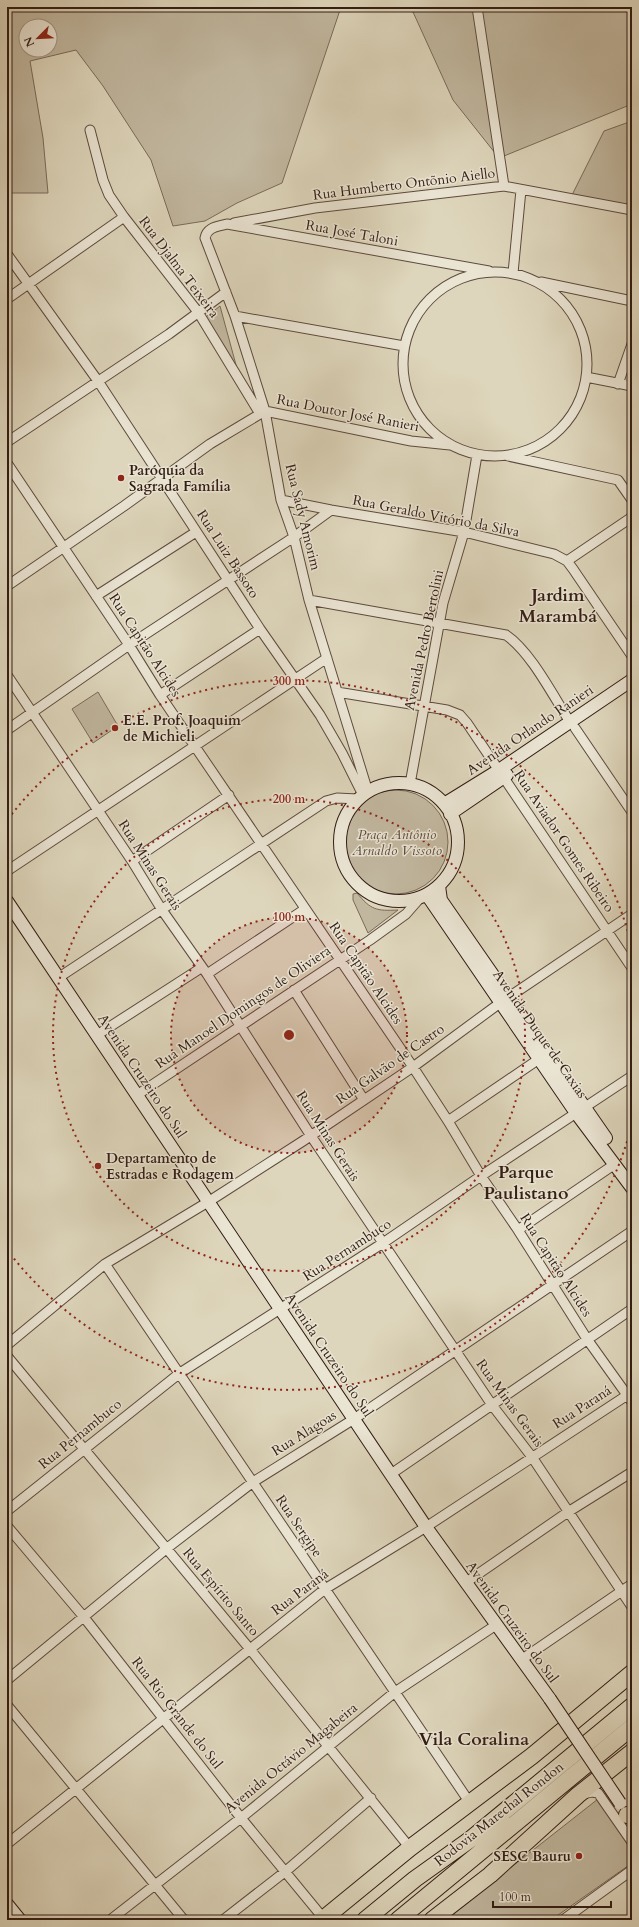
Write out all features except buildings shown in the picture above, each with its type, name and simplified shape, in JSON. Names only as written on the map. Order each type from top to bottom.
[{"type":"highway","points":[[323,1919],[410,1848],[532,1756],[632,1673]]},
{"type":"highway","name":"Rodovia Marechal Rondon","points":[[365,1920],[415,1879],[471,1839],[632,1706]]},
{"type":"highway","name":"Rodovia Marechal Rondon","points":[[398,1920],[632,1727]]},
{"type":"highway","points":[[432,1920],[490,1875],[578,1795],[626,1761],[632,1752]]},
{"type":"highway","points":[[422,1920],[560,1787]]},
{"type":"main road","name":"Avenida Orlando Ranieri","points":[[447,809],[502,774],[573,725],[632,680]]},
{"type":"main road","name":"Avenida Orlando Ranieri","points":[[573,725],[632,689]]},
{"type":"main road","points":[[393,783],[410,784],[428,791],[447,809],[457,833],[458,848],[455,862],[448,875],[439,886],[423,896],[404,902],[382,899],[372,895],[359,886],[348,874],[342,859],[339,843],[341,827],[348,812],[363,795],[377,787],[393,783]]},
{"type":"main road","name":"Avenida Duque de Caxias","points":[[439,886],[441,900],[539,1059],[632,1175]]},
{"type":"main road","name":"Avenida Duque de Caxias","points":[[423,896],[504,1000],[632,1188]]},
{"type":"main road","name":"Avenida Cruzeiro do Sul","points":[[7,901],[426,1527],[550,1699],[628,1814]]},
{"type":"main road","points":[[7,1904],[20,1920]]},
{"type":"street","points":[[477,7],[504,186]]},
{"type":"street","name":"Rua Djalma Teixeira","points":[[90,130],[103,180],[109,194],[124,217],[198,312],[263,413]]},
{"type":"street","name":"Rua Humberto Ontõnio Aiello","points":[[227,224],[315,208],[504,186],[632,210]]},
{"type":"street","points":[[513,273],[521,190]]},
{"type":"street","points":[[7,299],[124,217]]},
{"type":"street","name":"Rua José Taloni","points":[[210,229],[227,224],[489,271]]},
{"type":"street","name":"Rua Sady Amorim","points":[[210,229],[206,232],[205,238],[235,316],[263,413],[281,500],[294,537],[309,600],[337,692],[363,795]]},
{"type":"street","name":"Rua Luiz Bassoto","points":[[7,254],[30,284],[98,381],[260,629],[320,715],[334,738],[363,795]]},
{"type":"street","points":[[632,301],[535,280],[513,273],[489,271],[459,278],[433,294],[414,318],[404,346],[403,375],[411,403],[427,427],[450,445],[477,455],[507,456],[618,480],[632,500]]},
{"type":"street","points":[[507,456],[535,447],[560,430],[577,406],[586,377],[586,354],[581,331],[570,310],[554,293],[535,280]]},
{"type":"street","points":[[7,442],[169,334],[226,292]]},
{"type":"street","points":[[235,316],[404,346]]},
{"type":"street","points":[[618,384],[632,344]]},
{"type":"street","points":[[586,377],[632,386]]},
{"type":"street","name":"Rua Doutor José Ranieri","points":[[7,586],[65,548],[210,444],[263,413],[411,441],[450,445]]},
{"type":"street","name":"Avenida Pedro Bertolini","points":[[410,784],[443,603],[464,532],[477,455]]},
{"type":"street","name":"Rua Capitão Alcides","points":[[7,462],[129,645],[160,695],[413,1067],[481,1176],[518,1230],[587,1339],[630,1396]]},
{"type":"street","name":"Rua Geraldo Vitório da Silva","points":[[281,500],[331,510],[464,532],[554,554],[567,561]]},
{"type":"street","points":[[7,730],[129,645],[294,537],[331,510]]},
{"type":"street","points":[[632,518],[567,561],[632,656]]},
{"type":"street","points":[[96,596],[196,532]]},
{"type":"street","points":[[309,600],[506,635],[515,641],[525,652],[632,812]]},
{"type":"street","points":[[160,695],[260,629]]},
{"type":"street","points":[[7,871],[326,658]]},
{"type":"street","name":"Rua Minas Gerais","points":[[7,676],[132,861],[162,910],[204,971],[311,1136],[492,1405],[532,1457],[632,1607]]},
{"type":"street","name":"Rua Aviador Gomes Ribeiro","points":[[337,692],[447,710],[460,715],[502,774],[632,968]]},
{"type":"street","points":[[132,861],[229,795]]},
{"type":"street","points":[[58,978],[326,801],[337,798],[363,795]]},
{"type":"street","name":"Rua Manoel Domingos de Oliviera","points":[[137,1095],[341,960],[406,914],[423,896]]},
{"type":"street","points":[[97,1035],[305,909]]},
{"type":"street","name":"Rua Galvão de Castro","points":[[7,1345],[105,1264],[208,1202],[311,1136],[413,1067],[504,1000],[632,914]]},
{"type":"street","points":[[294,990],[364,1100]]},
{"type":"street","points":[[448,1121],[539,1059]]},
{"type":"street","name":"Rua Pernambuco","points":[[7,1511],[180,1373],[383,1243],[632,1076]]},
{"type":"street","points":[[518,1230],[615,1164]]},
{"type":"street","name":"Rua Alagoas","points":[[7,1680],[166,1549],[252,1482],[354,1419],[553,1286],[632,1231]]},
{"type":"street","name":"Rua Sergipe","points":[[105,1264],[470,1803]]},
{"type":"street","points":[[391,1474],[632,1309]]},
{"type":"street","name":"Rua Espírito Santo","points":[[7,1356],[249,1648],[410,1848]]},
{"type":"street","name":"Rua Paraná","points":[[7,1844],[249,1648],[325,1589],[426,1527],[532,1457],[630,1396]]},
{"type":"street","points":[[466,1583],[568,1512],[632,1472]]},
{"type":"street","name":"Rua Rio Grande do Sul","points":[[7,1526],[84,1616],[241,1818],[286,1871],[323,1919]]},
{"type":"street","points":[[521,1660],[632,1584]]},
{"type":"street","name":"Avenida Octávio Magabeira","points":[[110,1920],[241,1818],[327,1745],[395,1692],[496,1625]]},
{"type":"street","points":[[7,1705],[184,1920]]},
{"type":"street","points":[[578,1795],[592,1792],[598,1793],[632,1842]]},
{"type":"street","points":[[223,1920],[286,1871],[371,1798]]},
{"type":"street","points":[[563,1920],[632,1870]]},
{"type":"green space","points":[[7,7],[341,7],[282,183],[237,203],[205,221],[173,226],[151,160],[103,86],[76,50],[58,54],[58,18],[18,18],[18,58],[43,58],[30,61],[43,138],[48,193],[7,193]]},
{"type":"green space","points":[[404,7],[632,7],[632,104],[499,158],[453,100],[413,12]]},
{"type":"green space","points":[[632,121],[632,208],[570,199],[604,131]]},
{"type":"green space","points":[[220,306],[242,387],[201,321]]},
{"type":"green space","points":[[98,692],[118,726],[93,743],[72,709]]},
{"type":"green space","name":"Praça Antônio Arnaldo Vissoto","points":[[396,790],[416,794],[433,805],[444,822],[448,842],[444,862],[433,879],[416,890],[396,894],[376,890],[359,879],[348,862],[344,842],[348,822],[359,805],[376,794]]},
{"type":"green space","points":[[357,893],[366,903],[374,908],[379,910],[398,910],[368,933],[353,900],[353,894]]},
{"type":"green space","name":"SESC Bauru","points":[[598,1799],[632,1849],[632,1863],[551,1920],[444,1920]]},
{"type":"place","name":"Paróquia da Sagrada Família","points":[[121,478]]},
{"type":"place","name":"E.E. Prof. Joaquim de Michieli","points":[[115,728]]},
{"type":"place","name":"Departamento de Estradas e Rodagem","points":[[98,1166]]},
{"type":"place","name":"SESC Bauru","points":[[579,1856]]},
{"type":"district","name":"Jardim Marambá","points":[[558,605]]},
{"type":"district","name":"Parque Paulistano","points":[[526,1182]]},
{"type":"district","name":"Vila Coralina","points":[[474,1739]]}]
